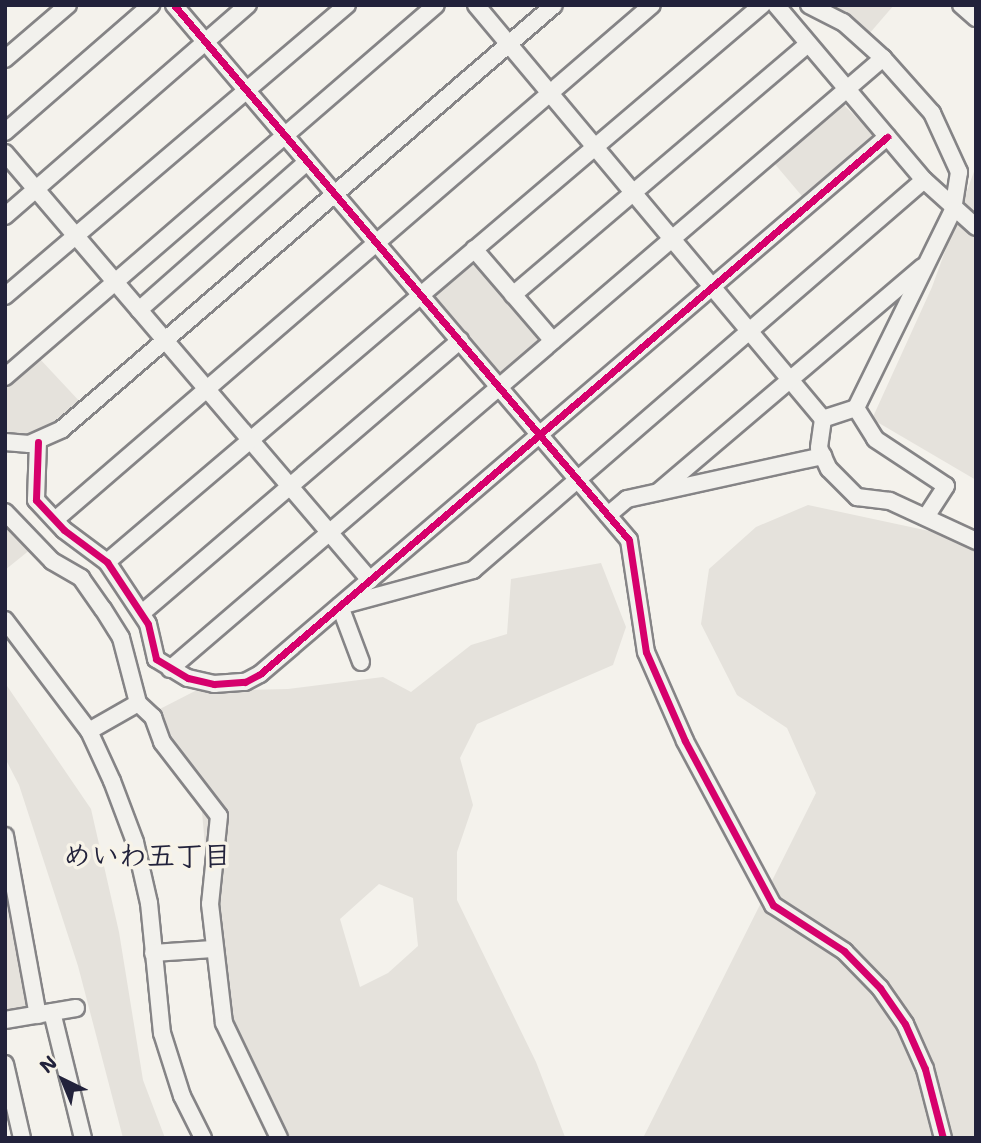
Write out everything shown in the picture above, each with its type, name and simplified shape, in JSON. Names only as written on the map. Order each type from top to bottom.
[{"type":"street","points":[[5,60],[68,5]]},
{"type":"street","points":[[5,132],[151,5]]},
{"type":"street","points":[[174,5],[629,540],[646,652],[685,741],[772,905],[844,951],[880,988],[905,1024],[925,1069],[943,1138]]},
{"type":"street","points":[[5,216],[248,5]]},
{"type":"street","points":[[5,296],[347,5]]},
{"type":"street","points":[[5,377],[436,5]]},
{"type":"street","points":[[475,5],[823,419]]},
{"type":"street","points":[[5,442],[38,442],[62,429],[554,5]]},
{"type":"street","points":[[55,520],[652,5]]},
{"type":"street","points":[[107,562],[762,5]]},
{"type":"street","points":[[776,5],[924,180],[953,210],[976,227]]},
{"type":"street","points":[[809,5],[843,22],[883,58],[932,113],[959,172],[953,210],[856,408],[823,419]]},
{"type":"street","points":[[961,5],[976,18]]},
{"type":"street","points":[[513,295],[808,44]]},
{"type":"street","points":[[170,669],[883,58]]},
{"type":"street","points":[[38,442],[36,500],[55,520],[107,562],[142,613],[156,659],[188,678],[214,684],[245,682],[340,606],[887,137]]},
{"type":"street","points":[[5,153],[370,580]]},
{"type":"street","points":[[139,310],[307,162]]},
{"type":"street","points":[[340,606],[473,570],[924,180]]},
{"type":"street","points":[[474,249],[553,341]]},
{"type":"street","points":[[658,492],[928,262]]},
{"type":"street","points":[[142,613],[460,340]]},
{"type":"street","points":[[856,408],[875,439],[946,486],[926,517]]},
{"type":"street","points":[[823,419],[818,448],[829,469],[857,497],[890,501],[976,541]]},
{"type":"street","points":[[608,514],[627,499],[822,456]]},
{"type":"street","points":[[5,512],[52,561],[80,578],[103,609],[121,638],[138,703],[153,716],[162,742],[219,816],[210,904],[213,949],[224,1023],[278,1138]]},
{"type":"street","points":[[340,606],[361,662]]},
{"type":"street","points":[[5,620],[89,731],[135,842],[149,904],[162,1033],[182,1097],[203,1138]]},
{"type":"street","points":[[89,731],[138,703]]},
{"type":"street","points":[[5,836],[45,1013],[83,1138]]},
{"type":"street","points":[[153,953],[213,949]]},
{"type":"street","points":[[5,1020],[76,1008]]},
{"type":"street","points":[[5,1064],[22,1138]]},
{"type":"shaded area","points":[[833,5],[894,5],[869,34]]},
{"type":"shaded area","points":[[842,103],[875,136],[875,143],[807,202],[774,163]]},
{"type":"shaded area","points":[[976,166],[976,480],[872,419],[932,287]]},
{"type":"shaded area","points":[[476,262],[539,335],[537,345],[502,373],[494,373],[432,300],[432,290],[464,263]]},
{"type":"shaded area","points":[[39,358],[82,404],[43,435],[5,439],[5,388]]},
{"type":"shaded area","points":[[808,505],[976,541],[976,1138],[643,1138],[816,793],[787,728],[737,695],[701,624],[709,569],[756,527]]},
{"type":"shaded area","points":[[5,521],[31,549],[5,570]]},
{"type":"shaded area","points":[[601,563],[626,627],[613,665],[477,724],[460,758],[473,805],[457,852],[457,900],[536,1062],[565,1137],[281,1138],[240,1060],[209,891],[201,801],[156,711],[195,691],[288,689],[383,677],[411,692],[471,645],[507,634],[511,579]],"holes":[[[379,884],[413,898],[418,946],[388,973],[360,987],[340,919]]]},
{"type":"shaded area","points":[[5,683],[91,809],[119,932],[143,1080],[165,1138],[123,1138],[78,966],[19,785],[5,758]]},
{"type":"shaded area","points":[[5,875],[28,1008],[5,1019]]},
{"type":"cycle path","points":[[174,5],[629,540],[646,652],[685,741],[773,905],[844,951],[880,988],[905,1024],[925,1069],[943,1138]]},
{"type":"cycle path","points":[[38,442],[36,500],[64,530],[107,562],[148,624],[156,659],[188,678],[214,684],[245,682],[260,674],[887,137]]},
{"type":"district","name":"めいわ五丁目","points":[[147,855]]}]
